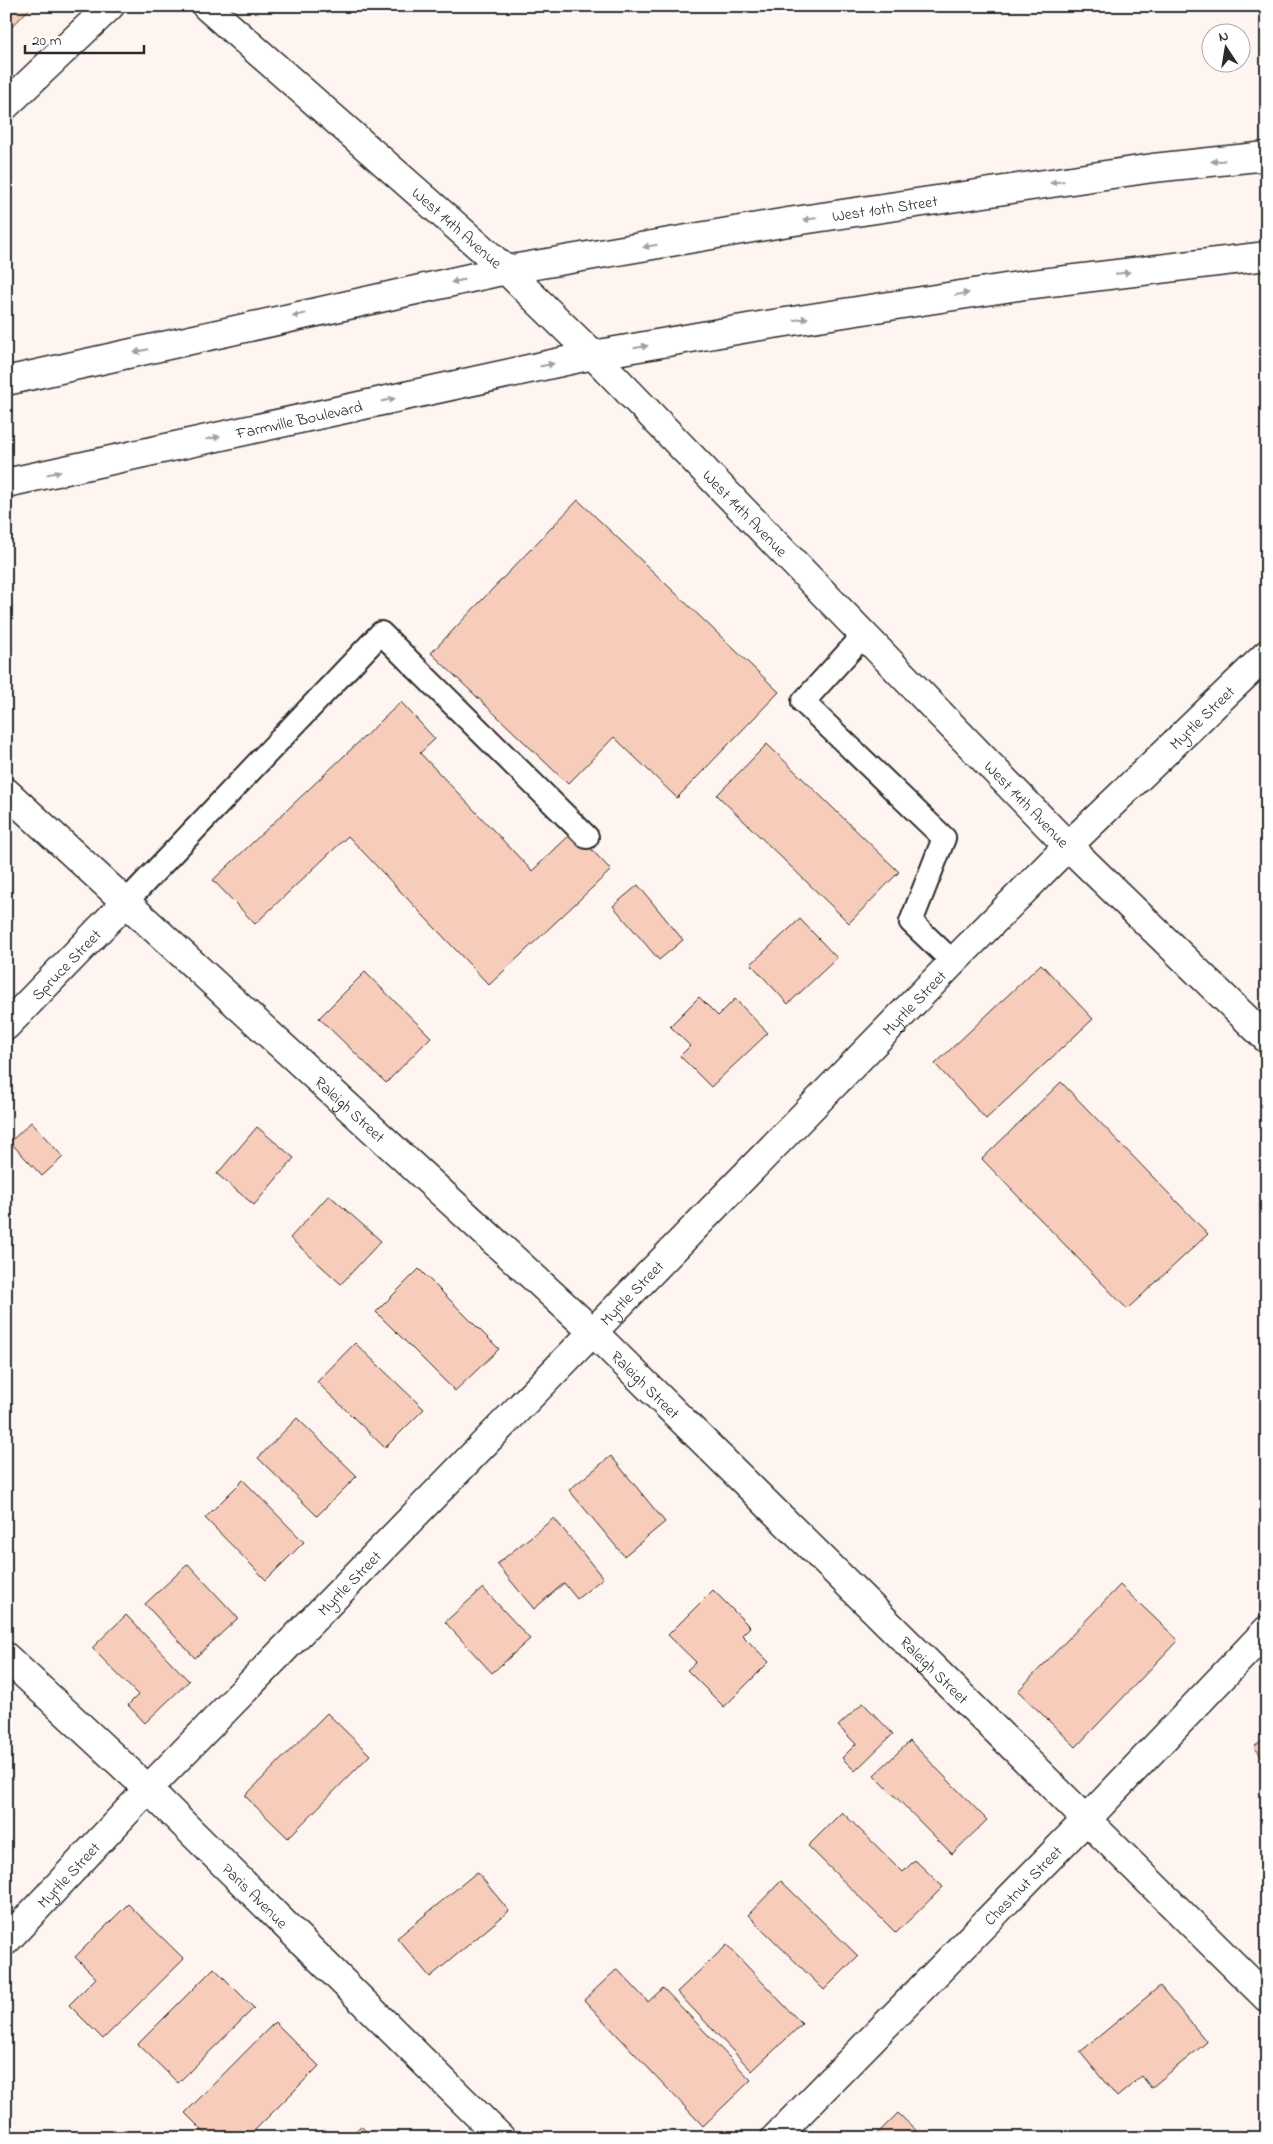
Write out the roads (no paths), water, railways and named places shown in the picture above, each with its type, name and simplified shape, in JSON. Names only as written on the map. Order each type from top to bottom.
[{"type":"street","points":[[6,105],[110,6]]},
{"type":"street","name":"West 14th Avenue","points":[[206,6],[506,270],[593,355],[1068,846],[1267,1038]]},
{"type":"street","name":"West 10th Street","points":[[506,270],[788,222],[1153,168],[1267,156]]},
{"type":"street","points":[[593,355],[754,327],[1025,285],[1267,256]]},
{"type":"street","points":[[6,381],[506,270]]},
{"type":"street","name":"Farmville Boulevard","points":[[6,483],[593,355]]},
{"type":"street","name":"Myrtle Street","points":[[6,1941],[148,1789],[953,962],[1068,846],[1267,654]]},
{"type":"street","name":"Raleigh Street","points":[[6,792],[593,1332],[1267,1998]]},
{"type":"street","name":"Spruce Street","points":[[6,1026],[126,902]]},
{"type":"street","name":"Chestnut Street","points":[[775,2138],[1087,1819],[1267,1630]]},
{"type":"street","name":"Paris Avenue","points":[[6,1657],[148,1789],[501,2138]]},
{"type":"lane","points":[[126,902],[381,633],[587,836]]},
{"type":"lane","points":[[864,635],[803,702],[944,838],[911,922],[953,962]]}]
